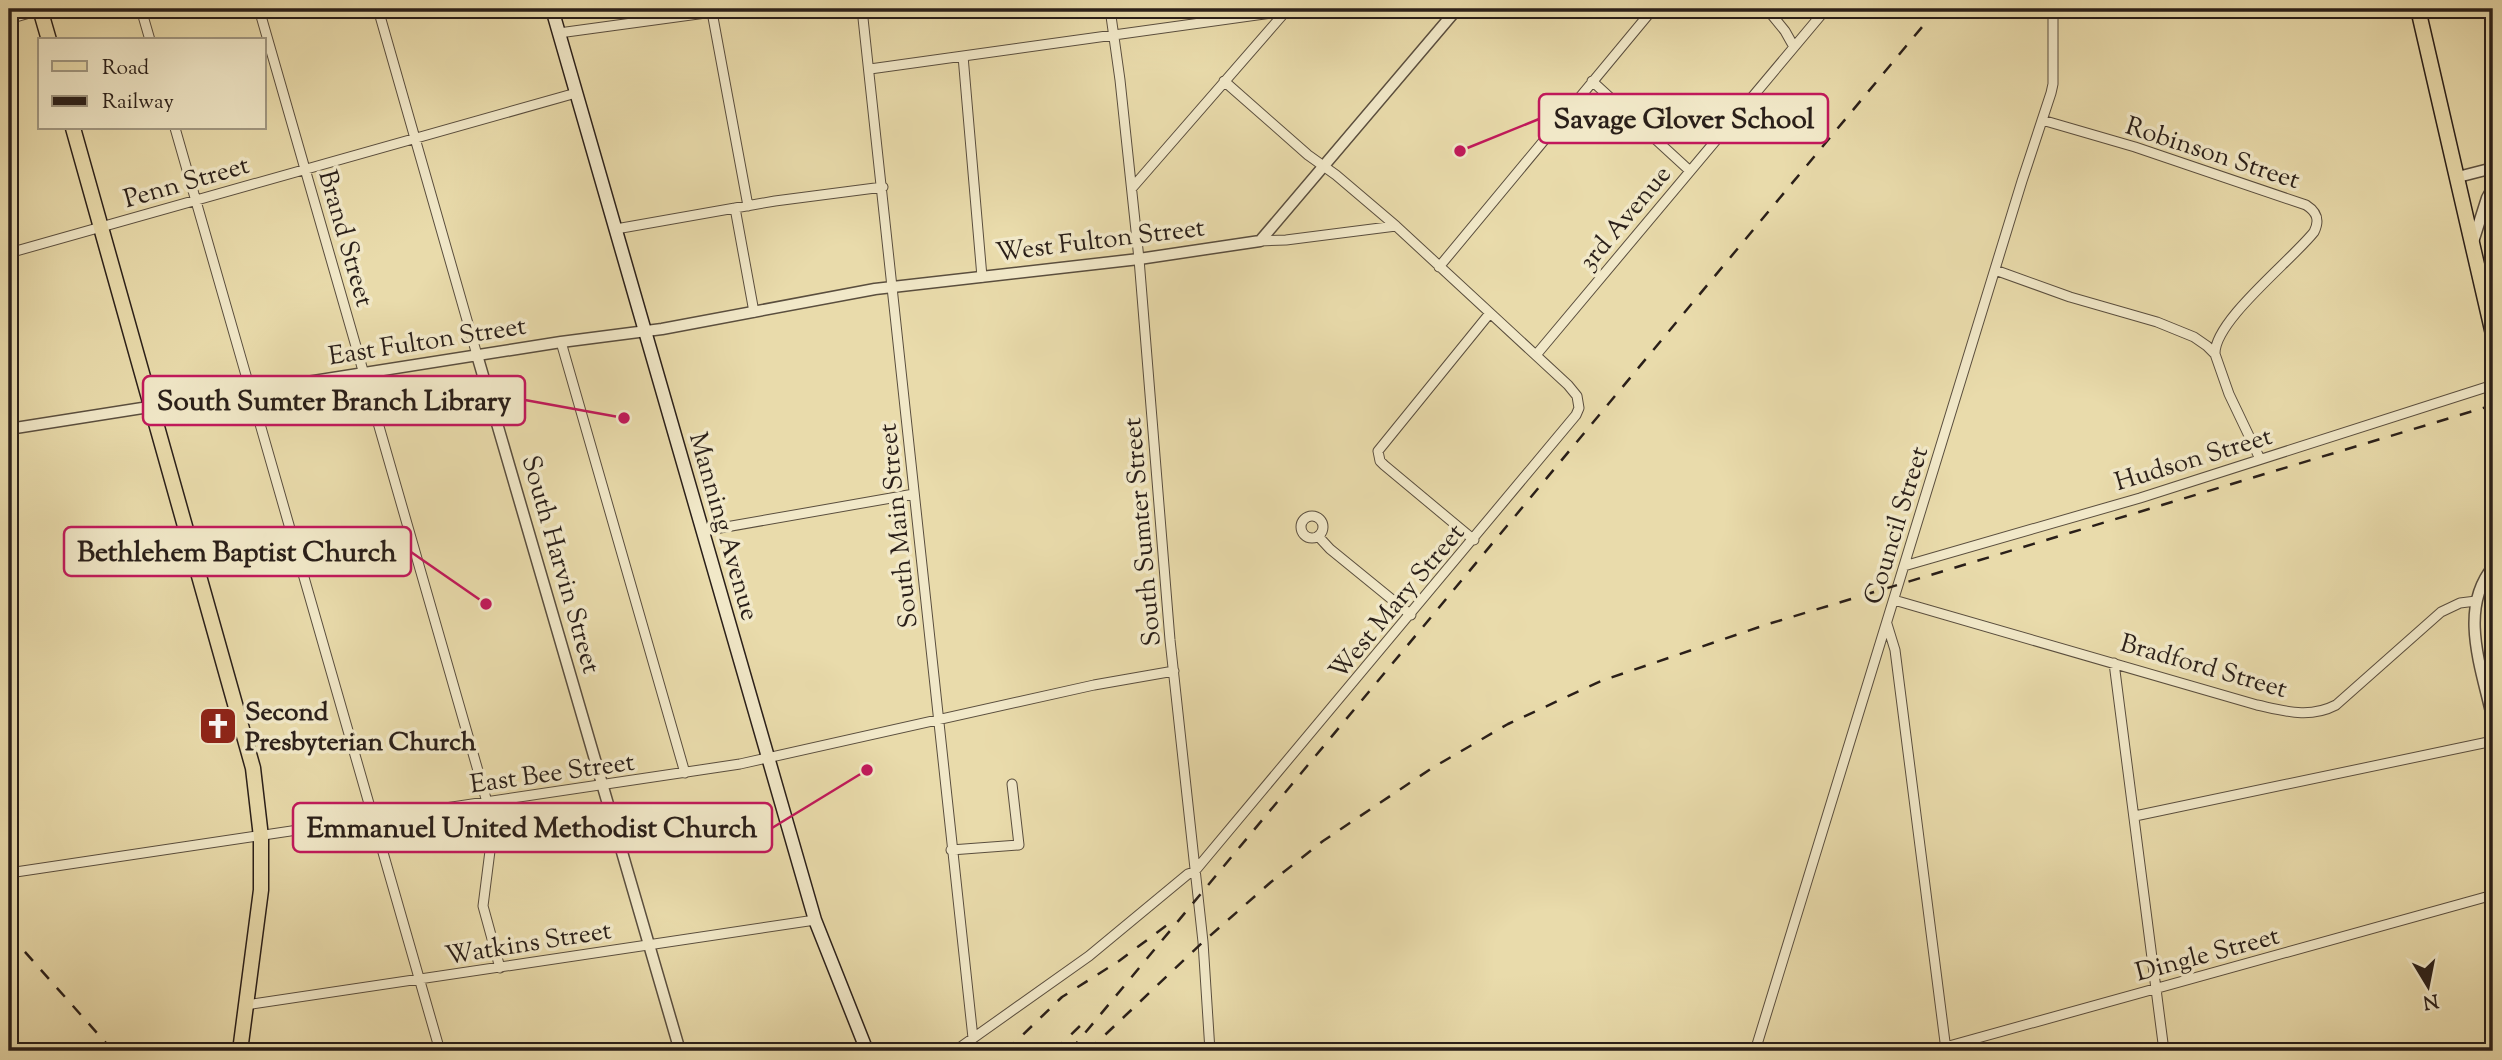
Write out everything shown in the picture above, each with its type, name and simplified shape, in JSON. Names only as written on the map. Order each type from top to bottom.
[{"type":"main road","points":[[41,9],[48,38]]},
{"type":"main road","name":"Manning Avenue","points":[[552,9],[816,920],[864,1046]]},
{"type":"main road","points":[[2418,9],[2493,334]]},
{"type":"main road","points":[[75,130],[248,747],[257,792],[261,837],[261,890],[240,1051]]},
{"type":"street","points":[[9,19],[41,9]]},
{"type":"street","points":[[141,9],[149,38]]},
{"type":"street","name":"Brand Street","points":[[259,9],[487,802],[492,835],[483,906],[500,968]]},
{"type":"street","name":"South Harvin Street","points":[[378,9],[680,1051]]},
{"type":"street","points":[[559,33],[735,9]]},
{"type":"street","name":"South Main Street","points":[[862,9],[973,1038]]},
{"type":"street","name":"South Sumter Street","points":[[1110,9],[1139,259],[1174,671],[1209,1011],[1210,1051]]},
{"type":"street","points":[[1260,241],[1457,9]]},
{"type":"street","points":[[1439,267],[1653,9]]},
{"type":"street","points":[[1767,9],[1794,47]]},
{"type":"street","name":"3rd Avenue","points":[[1536,355],[1826,9]]},
{"type":"street","name":"Council Street","points":[[1755,1051],[2053,84],[2053,9]]},
{"type":"street","points":[[870,69],[1287,10]]},
{"type":"street","points":[[1132,188],[1287,10]]},
{"type":"street","points":[[712,12],[748,206]]},
{"type":"street","points":[[963,56],[982,276]]},
{"type":"street","points":[[1224,81],[1396,226],[1536,355]]},
{"type":"street","points":[[1592,81],[1690,171]]},
{"type":"street","name":"Penn Street","points":[[9,253],[576,93]]},
{"type":"street","name":"Robinson Street","points":[[2042,120],[2306,205],[2316,213],[2318,220],[2314,232],[2232,316],[2216,341],[2215,354]]},
{"type":"street","points":[[176,130],[440,1051]]},
{"type":"street","points":[[2458,177],[2493,168]]},
{"type":"street","points":[[616,229],[735,208],[883,187]]},
{"type":"street","points":[[2473,242],[2493,187]]},
{"type":"street","points":[[735,208],[754,312]]},
{"type":"street","points":[[1260,241],[1396,226]]},
{"type":"street","name":"West Fulton Street","points":[[645,331],[892,287],[1139,259],[1260,241]]},
{"type":"street","points":[[1995,270],[2178,330],[2200,342],[2215,354],[2229,394],[2260,459]]},
{"type":"street","points":[[1474,540],[1384,465],[1380,461],[1378,451],[1490,313]]},
{"type":"street","name":"East Fulton Street","points":[[9,429],[645,331]]},
{"type":"street","points":[[561,342],[685,773]]},
{"type":"street","name":"West Mary Street","points":[[955,1051],[1089,956],[1188,874],[1194,872],[1474,540],[1579,408],[1574,392],[1536,355]]},
{"type":"street","name":"Hudson Street","points":[[1904,566],[2140,498],[2493,385]]},
{"type":"street","points":[[703,531],[914,494]]},
{"type":"street","points":[[1318,536],[1330,549],[1411,615]]},
{"type":"street","points":[[2493,567],[2483,580],[2476,601],[2474,624],[2490,685],[2493,721]]},
{"type":"street","name":"Bradford Street","points":[[1894,600],[2295,714],[2319,712],[2336,705],[2441,612],[2460,603],[2476,601]]},
{"type":"street","points":[[1887,622],[1895,649],[1946,1049]]},
{"type":"street","points":[[2115,663],[2164,1051]]},
{"type":"street","name":"East Bee Street","points":[[9,873],[768,759],[1094,685],[1174,671]]},
{"type":"street","points":[[2135,816],[2493,741]]},
{"type":"street","points":[[951,850],[1019,845],[1012,784]]},
{"type":"street","name":"Dingle Street","points":[[1931,1051],[2493,895]]},
{"type":"street","name":"Watkins Street","points":[[246,1005],[816,920]]},
{"type":"railway","points":[[1070,1051],[1937,9]]},
{"type":"railway","points":[[1088,1051],[1203,942],[1271,882],[1323,841],[1432,768],[1508,724],[1601,681],[1765,625],[2493,405]]},
{"type":"railway","points":[[1006,1051],[1062,997],[1119,961],[1167,925]]},
{"type":"railway","points":[[9,934],[113,1051]]},
{"type":"railway","points":[[1054,1051],[1083,1023]]},
{"type":"place","name":"Savage Glover School","points":[[1460,151]]},
{"type":"place","name":"South Sumter Branch Library","points":[[624,418]]},
{"type":"place","name":"Bethlehem Baptist Church","points":[[486,604]]},
{"type":"place","name":"Second Presbyterian Church","points":[[218,726]]},
{"type":"place","name":"Emmanuel United Methodist Church","points":[[867,770]]}]
